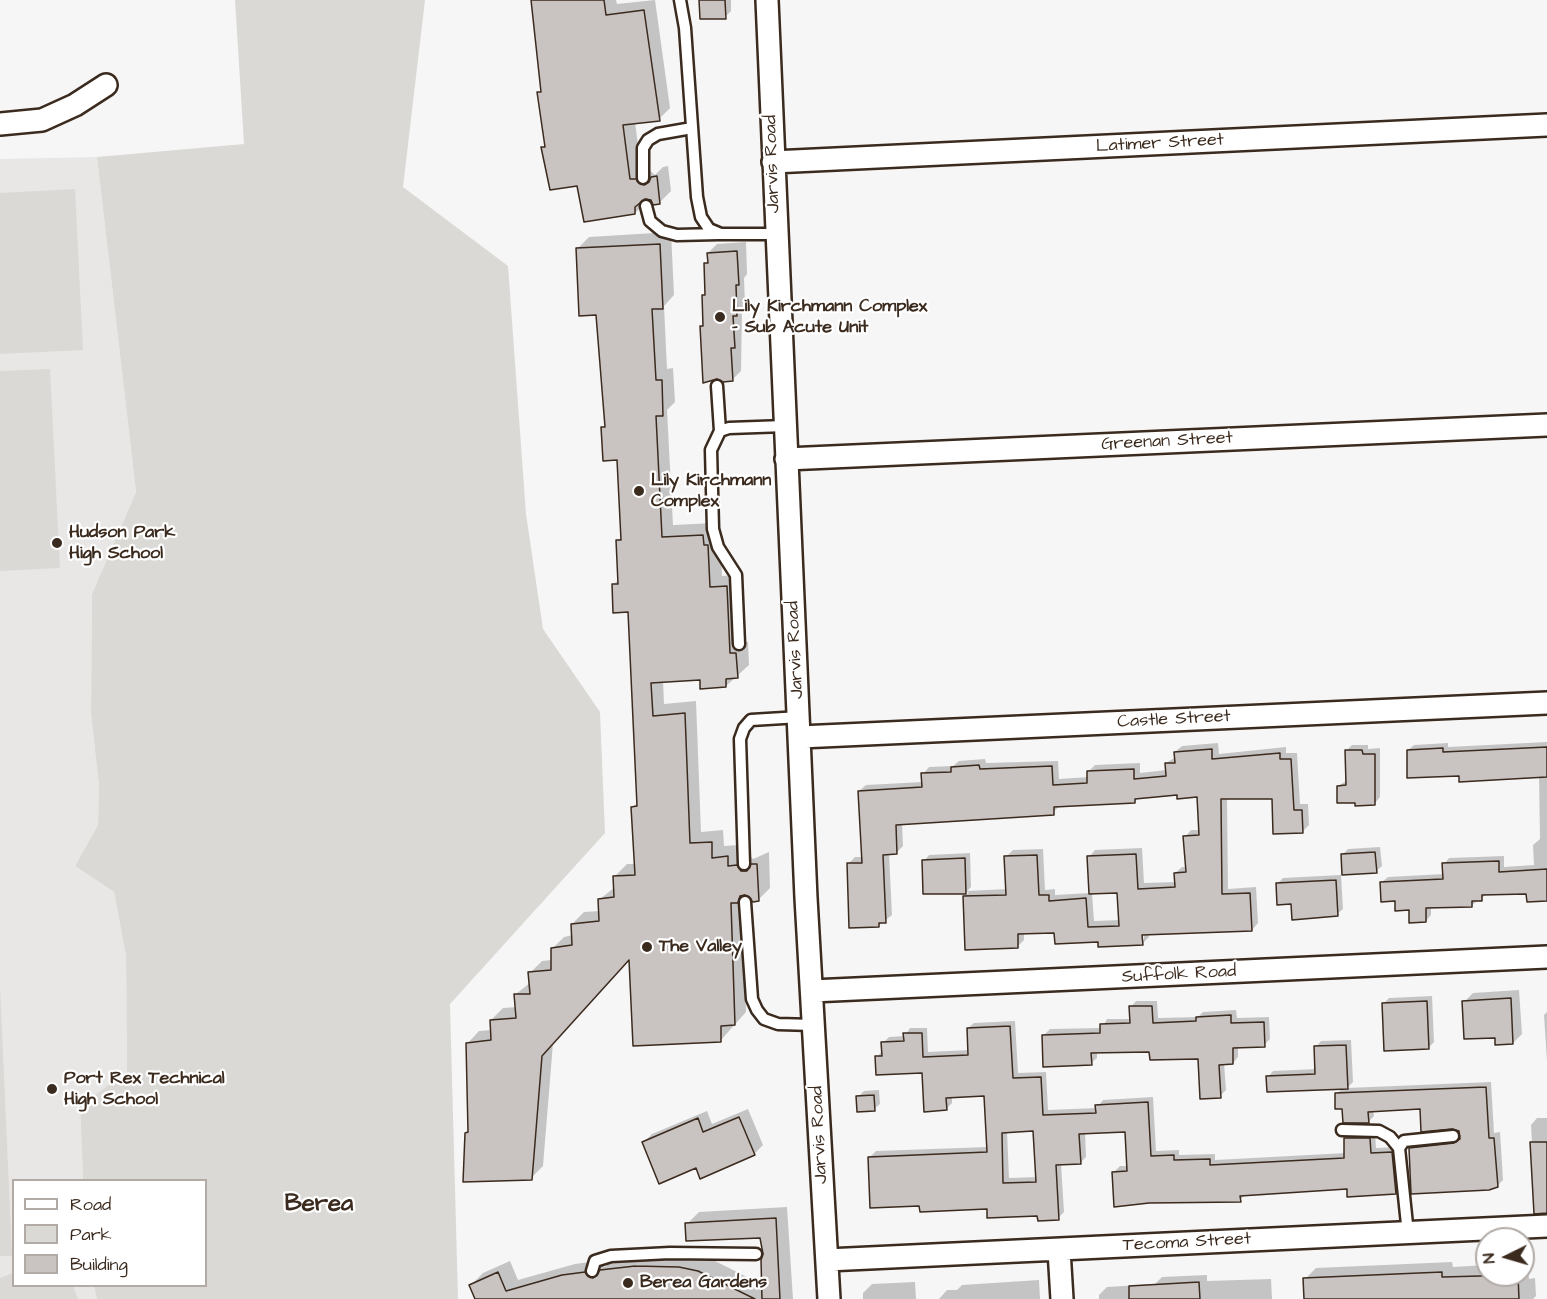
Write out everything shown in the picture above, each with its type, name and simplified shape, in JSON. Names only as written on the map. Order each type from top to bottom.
[{"type":"street","name":"Jarvis Road","points":[[767,0],[784,426],[813,1025],[829,1299]]},
{"type":"street","points":[[0,124],[42,120],[75,105],[106,85]]},
{"type":"street","name":"Latimer Street","points":[[773,162],[1547,125]]},
{"type":"street","name":"Greenan Street","points":[[786,459],[1547,425]]},
{"type":"street","name":"Castle Street","points":[[800,727],[1547,703]]},
{"type":"street","name":"Suffolk Road","points":[[812,991],[1547,957]]},
{"type":"street","name":"Tecoma Street","points":[[826,1260],[1547,1226]]},
{"type":"street","points":[[1059,1250],[1062,1299]]},
{"type":"lane","points":[[680,0],[685,28],[701,217],[709,229],[721,234]]},
{"type":"lane","points":[[643,178],[643,148],[648,140],[658,134],[692,128]]},
{"type":"lane","points":[[646,206],[650,221],[662,231],[677,235],[776,234]]},
{"type":"lane","points":[[717,387],[720,431],[711,450],[713,529],[718,547],[736,575],[739,644]]},
{"type":"lane","points":[[720,431],[729,428],[784,426]]},
{"type":"lane","points":[[744,864],[740,739],[744,728],[751,720],[800,727]]},
{"type":"lane","points":[[745,902],[752,999],[757,1010],[764,1019],[778,1024],[813,1025]]},
{"type":"lane","points":[[1342,1130],[1379,1131],[1390,1137],[1399,1148],[1408,1234]]},
{"type":"lane","points":[[1399,1148],[1404,1141],[1453,1136]]},
{"type":"lane","points":[[592,1271],[595,1261],[611,1256],[669,1253],[756,1254]]},
{"type":"shaded area","name":"Hudson Park High School","points":[[97,157],[136,492],[92,594],[91,714],[99,786],[98,825],[75,866],[114,892],[126,956],[127,1072],[80,1105],[83,1179],[12,1179],[12,1287],[94,1287],[97,1299],[0,1299],[0,159]]},
{"type":"green space","points":[[235,0],[425,0],[403,187],[508,266],[526,514],[543,629],[600,712],[605,833],[450,1004],[458,1299],[97,1299],[94,1287],[207,1287],[207,1179],[83,1179],[80,1105],[127,1072],[126,956],[114,892],[75,866],[98,825],[99,786],[91,714],[92,594],[136,492],[97,157],[244,144]]},
{"type":"green space","points":[[75,189],[83,350],[0,354],[0,193]]},
{"type":"green space","points":[[50,369],[60,568],[0,571],[0,371]]},
{"type":"green space","points":[[0,986],[12,1256],[0,1256]]},
{"type":"green space","points":[[12,1273],[12,1287],[73,1287],[78,1299],[0,1299],[0,1278]]},
{"type":"building","points":[[531,0],[604,0],[606,15],[644,10],[660,121],[623,125],[630,179],[636,179],[644,185],[651,177],[657,176],[660,204],[653,205],[651,200],[645,199],[635,207],[635,214],[584,222],[577,186],[550,190],[541,147],[545,147],[537,92],[541,92]]},
{"type":"building","points":[[699,0],[725,0],[726,19],[700,19]]},
{"type":"building","points":[[660,244],[663,309],[652,309],[656,380],[662,380],[663,416],[656,416],[662,537],[703,535],[704,545],[708,545],[710,587],[727,586],[730,653],[736,653],[738,678],[726,679],[726,687],[700,689],[700,680],[651,683],[653,716],[685,713],[690,843],[712,842],[712,858],[728,856],[728,866],[737,865],[741,871],[747,871],[751,864],[757,864],[759,901],[753,902],[745,895],[740,896],[738,903],[731,903],[735,1025],[721,1026],[721,1042],[633,1046],[629,960],[542,1056],[532,1180],[463,1182],[465,1133],[468,1132],[466,1043],[491,1040],[490,1020],[516,1018],[514,994],[530,994],[528,972],[551,970],[551,948],[572,945],[571,924],[599,921],[598,899],[614,897],[613,876],[635,875],[631,807],[637,806],[628,612],[613,613],[612,584],[618,584],[616,540],[621,540],[617,460],[603,461],[601,427],[605,427],[596,315],[579,316],[576,248]]},
{"type":"building","name":"Lily Kirchmann Complex - Sub Acute Unit","points":[[737,251],[739,285],[736,285],[737,316],[733,316],[735,348],[731,348],[733,381],[723,382],[717,379],[703,383],[700,326],[703,326],[702,295],[705,295],[704,263],[708,263],[707,253]]},
{"type":"building","points":[[1547,747],[1547,777],[1459,782],[1459,776],[1407,778],[1407,750],[1443,748],[1443,752]]},
{"type":"building","points":[[1212,749],[1212,759],[1280,753],[1280,759],[1291,759],[1294,810],[1302,810],[1303,833],[1273,834],[1272,799],[1221,799],[1222,894],[1250,893],[1252,931],[1142,935],[1143,945],[1098,947],[1098,942],[1055,944],[1054,933],[1018,934],[1018,948],[965,950],[963,896],[1006,895],[1004,856],[1037,855],[1039,895],[1049,895],[1049,901],[1086,898],[1088,927],[1119,926],[1117,893],[1089,894],[1087,856],[1136,854],[1138,889],[1175,887],[1174,873],[1186,872],[1183,836],[1199,835],[1197,797],[1177,799],[1177,795],[1135,799],[1135,803],[1054,807],[1054,815],[896,825],[897,854],[883,855],[886,923],[879,923],[879,927],[849,928],[847,863],[862,863],[858,791],[922,787],[921,773],[951,772],[951,767],[979,765],[980,769],[1052,766],[1053,785],[1087,783],[1087,771],[1134,769],[1134,779],[1166,776],[1165,763],[1175,763],[1174,752]]},
{"type":"building","points":[[1345,750],[1362,750],[1363,754],[1375,754],[1375,805],[1355,806],[1355,803],[1337,803],[1337,786],[1346,785]]},
{"type":"building","points":[[1375,852],[1377,873],[1342,875],[1341,854]]},
{"type":"building","points":[[965,858],[966,894],[923,894],[922,860]]},
{"type":"building","points":[[1499,861],[1499,872],[1547,869],[1547,901],[1527,902],[1526,894],[1482,895],[1482,901],[1472,901],[1472,907],[1426,908],[1426,922],[1409,923],[1409,910],[1395,911],[1395,901],[1381,902],[1380,882],[1443,879],[1442,863]]},
{"type":"building","points":[[1336,880],[1338,916],[1292,920],[1291,904],[1277,905],[1276,883]]},
{"type":"building","points":[[1511,998],[1513,1044],[1495,1045],[1495,1038],[1464,1039],[1462,1001]]},
{"type":"building","points":[[1427,1001],[1429,1049],[1384,1051],[1382,1003]]},
{"type":"building","points":[[1129,1006],[1152,1006],[1153,1023],[1196,1021],[1196,1017],[1231,1015],[1231,1023],[1264,1022],[1265,1047],[1233,1048],[1233,1064],[1219,1065],[1221,1098],[1200,1099],[1198,1059],[1150,1060],[1149,1052],[1091,1053],[1092,1065],[1043,1067],[1042,1035],[1100,1033],[1100,1024],[1130,1023]]},
{"type":"building","points":[[1010,1026],[1013,1078],[1041,1077],[1043,1115],[1096,1113],[1095,1105],[1148,1102],[1151,1156],[1174,1155],[1174,1160],[1210,1159],[1210,1165],[1344,1158],[1344,1138],[1370,1138],[1371,1153],[1392,1152],[1396,1194],[1347,1197],[1347,1189],[1240,1196],[1241,1202],[1149,1203],[1114,1207],[1112,1172],[1127,1171],[1125,1132],[1079,1134],[1081,1164],[1056,1165],[1059,1220],[1038,1221],[1037,1216],[987,1218],[987,1209],[920,1212],[919,1206],[870,1208],[868,1157],[987,1152],[984,1096],[946,1098],[947,1110],[924,1112],[922,1073],[876,1075],[875,1056],[882,1056],[881,1042],[904,1041],[903,1033],[922,1033],[923,1057],[968,1055],[967,1028]],"holes":[[[1033,1131],[1036,1182],[1003,1183],[1002,1133]]]},
{"type":"building","points":[[1346,1045],[1348,1089],[1267,1092],[1266,1076],[1315,1074],[1314,1046]]},
{"type":"building","points":[[1486,1087],[1489,1138],[1494,1138],[1498,1187],[1489,1190],[1411,1194],[1409,1148],[1454,1143],[1460,1139],[1459,1131],[1452,1129],[1421,1132],[1420,1109],[1368,1112],[1369,1123],[1343,1123],[1342,1109],[1335,1109],[1335,1093]]},
{"type":"building","points":[[874,1095],[875,1111],[857,1112],[856,1096]]},
{"type":"building","points":[[739,1117],[755,1155],[700,1179],[696,1168],[659,1184],[642,1142],[698,1118],[703,1132]]},
{"type":"building","points":[[1530,1142],[1547,1142],[1547,1213],[1534,1214]]},
{"type":"building","name":"Berea Gardens","points":[[776,1218],[780,1299],[762,1299],[761,1260],[763,1254],[760,1238],[686,1241],[685,1223]]},
{"type":"building","name":"Berea Gardens","points":[[635,1266],[679,1267],[698,1271],[755,1299],[475,1299],[469,1285],[498,1272],[506,1291],[562,1275],[585,1272],[593,1278],[600,1270]]},
{"type":"building","points":[[1442,1272],[1442,1277],[1475,1276],[1475,1287],[1518,1287],[1519,1299],[1304,1299],[1303,1278]]},
{"type":"building","points":[[1199,1282],[1200,1299],[1129,1299],[1129,1286]]},
{"type":"place","name":"Lily Kirchmann Complex - Sub Acute Unit","points":[[720,317]]},
{"type":"place","name":"Lily Kirchmann Complex","points":[[639,491]]},
{"type":"place","name":"Hudson Park High School","points":[[57,543]]},
{"type":"place","name":"The Valley","points":[[647,947]]},
{"type":"place","name":"Port Rex Technical High School","points":[[52,1089]]},
{"type":"place","name":"Berea Gardens","points":[[628,1283]]},
{"type":"district","name":"Berea","points":[[319,1205]]}]
